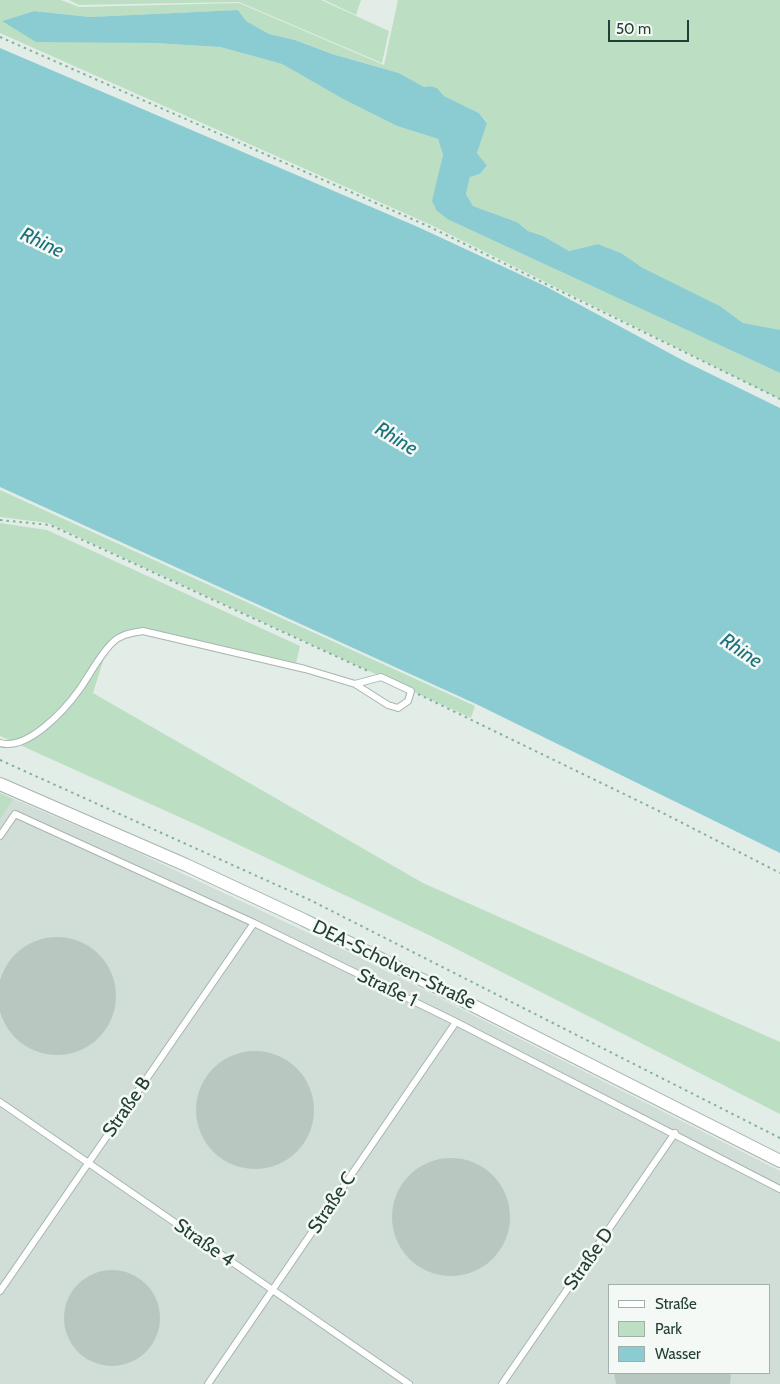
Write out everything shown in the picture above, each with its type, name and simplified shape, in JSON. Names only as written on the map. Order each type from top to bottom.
[{"type":"street","name":"DEA-Scholven-Straße","points":[[0,784],[186,865],[312,924],[780,1161]]},
{"type":"lane","points":[[0,743],[7,745],[38,733],[77,693],[111,643],[126,634],[143,631],[305,669],[355,684],[388,705],[398,708],[408,701],[411,691],[381,677],[355,684]]},
{"type":"lane","name":"Straße 1","points":[[0,836],[15,814],[254,923],[456,1022],[675,1133],[780,1189]]},
{"type":"lane","name":"Straße B","points":[[0,1290],[254,923]]},
{"type":"lane","name":"Straße C","points":[[208,1384],[456,1022]]},
{"type":"lane","name":"Straße 4","points":[[0,1102],[409,1384]]},
{"type":"lane","name":"Straße D","points":[[502,1384],[675,1133]]},
{"type":"path","points":[[0,37],[430,227],[780,399]]},
{"type":"path","points":[[0,520],[50,525],[381,677]]},
{"type":"path","points":[[411,691],[659,811],[780,873]]},
{"type":"path","points":[[0,760],[310,900],[596,1043],[780,1138]]},
{"type":"shaded area","points":[[0,793],[126,847],[351,953],[780,1171],[780,1384],[0,1384]]},
{"type":"green space","points":[[0,0],[61,0],[79,7],[239,3],[384,65],[398,0],[780,0],[780,330],[743,323],[720,306],[643,268],[621,253],[598,244],[569,251],[543,236],[528,231],[517,222],[473,206],[466,194],[470,177],[480,174],[487,167],[477,153],[487,122],[479,113],[444,96],[437,88],[424,87],[399,73],[332,54],[295,40],[269,34],[246,21],[238,10],[90,17],[34,11],[2,21],[154,43],[220,47],[282,64],[343,99],[397,126],[438,139],[443,155],[440,174],[449,220],[780,373],[780,399],[431,225],[0,33]]},
{"type":"green space","points":[[69,0],[321,0],[389,31],[382,63],[239,2],[79,5]]},
{"type":"green space","points":[[324,0],[361,0],[356,15]]},
{"type":"green space","points":[[0,490],[475,706],[471,718],[48,523],[0,517]]},
{"type":"green space","points":[[0,523],[47,530],[300,646],[296,663],[142,627],[124,632],[110,639],[93,693],[423,883],[780,1042],[780,1114],[433,937],[197,825],[0,736]]},
{"type":"green space","points":[[0,793],[13,799],[0,819]]},
{"type":"water","points":[[238,10],[246,21],[269,34],[295,40],[332,54],[399,73],[424,87],[437,88],[444,96],[479,113],[487,123],[477,153],[487,166],[480,174],[470,177],[466,194],[473,206],[517,222],[528,231],[543,236],[569,251],[598,244],[621,253],[643,268],[720,306],[743,323],[780,330],[780,373],[449,220],[437,211],[432,201],[443,155],[438,139],[397,126],[343,99],[282,64],[220,47],[154,43],[36,42],[2,21],[34,11],[90,17]]},
{"type":"water","name":"Rhine","points":[[0,48],[418,227],[545,286],[684,361],[780,408],[780,853],[476,704],[0,487]]},
{"type":"building","points":[[46,938],[68,938],[90,947],[106,963],[115,985],[115,1007],[106,1029],[90,1045],[68,1054],[46,1054],[24,1045],[8,1029],[-1,1007],[-1,985],[8,963],[24,947]]},
{"type":"building","points":[[255,1051],[266,1052],[288,1061],[304,1077],[313,1099],[313,1121],[304,1143],[288,1159],[266,1168],[255,1169],[244,1168],[222,1159],[206,1143],[197,1121],[196,1110],[197,1099],[206,1077],[222,1061],[244,1052]]},
{"type":"building","points":[[451,1158],[462,1159],[484,1168],[500,1184],[509,1206],[509,1228],[500,1250],[484,1266],[462,1275],[451,1276],[440,1275],[418,1266],[402,1250],[393,1228],[392,1217],[393,1206],[402,1184],[418,1168],[440,1159]]},
{"type":"building","points":[[112,1270],[130,1274],[146,1284],[156,1300],[160,1318],[156,1336],[146,1352],[130,1362],[112,1366],[94,1362],[78,1352],[68,1336],[64,1318],[68,1300],[78,1284],[94,1274]]},
{"type":"building","points":[[614,1374],[731,1374],[730,1384],[616,1384]]}]
